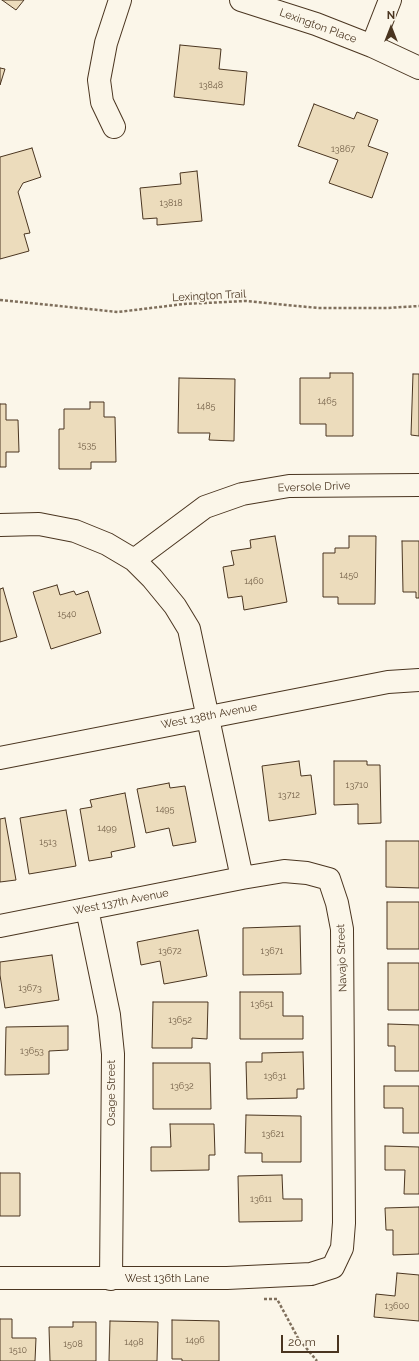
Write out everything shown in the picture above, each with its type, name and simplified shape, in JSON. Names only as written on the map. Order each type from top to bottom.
[{"type":"street","points":[[114,127],[102,102],[99,80],[106,43],[120,0]]},
{"type":"street","name":"Lexington Place","points":[[241,0],[316,24],[372,46],[419,68]]},
{"type":"street","points":[[372,46],[390,0]]},
{"type":"street","name":"Eversole Drive","points":[[134,560],[205,507],[242,494],[289,486],[419,485]]},
{"type":"street","points":[[0,525],[39,524],[75,532],[107,544],[134,560],[175,606],[190,629],[242,878]]},
{"type":"street","name":"West 138th Avenue","points":[[0,758],[388,682],[419,680]]},
{"type":"street","name":"Navajo Street","points":[[242,878],[284,871],[307,873],[329,879],[337,903],[342,929],[344,1223],[342,1248],[333,1267]]},
{"type":"street","name":"West 137th Avenue","points":[[0,926],[242,878]]},
{"type":"street","name":"Osage Street","points":[[87,909],[109,1015],[112,1054],[111,1279]]},
{"type":"street","name":"West 136th Lane","points":[[0,1278],[111,1279],[287,1276],[311,1274],[333,1267]]},
{"type":"path","name":"Lexington Trail","points":[[0,300],[118,312],[184,304],[246,301],[331,308],[387,308],[419,306]]},
{"type":"path","points":[[263,1299],[277,1299],[298,1338],[317,1361]]},
{"type":"building","points":[[2,0],[24,0],[16,10]]},
{"type":"building","points":[[180,45],[221,49],[219,69],[247,72],[244,105],[174,97]]},
{"type":"building","points":[[0,68],[5,69],[0,85]]},
{"type":"building","points":[[314,104],[354,119],[357,112],[378,120],[368,146],[388,153],[372,198],[329,183],[338,160],[298,146]]},
{"type":"building","points":[[32,148],[41,177],[23,183],[18,192],[30,233],[24,234],[29,251],[0,259],[0,157]]},
{"type":"building","points":[[197,171],[202,221],[157,225],[157,218],[143,219],[140,188],[181,184],[180,173]]},
{"type":"building","points":[[330,373],[353,373],[353,436],[326,436],[326,424],[300,424],[300,378],[330,378]]},
{"type":"building","points":[[413,374],[419,374],[419,436],[411,435]]},
{"type":"building","points":[[179,378],[235,379],[234,441],[209,440],[210,433],[178,433]]},
{"type":"building","points":[[90,402],[104,402],[104,417],[115,417],[116,462],[91,462],[91,469],[59,469],[59,429],[64,429],[64,409],[90,409]]},
{"type":"building","points":[[0,404],[6,404],[6,420],[18,420],[19,452],[6,452],[6,467],[0,467]]},
{"type":"building","points":[[275,536],[287,602],[244,610],[242,596],[228,598],[223,567],[234,565],[231,551],[251,548],[250,540]]},
{"type":"building","points":[[349,536],[376,536],[375,604],[338,604],[338,597],[323,597],[323,553],[335,553],[335,548],[349,548]]},
{"type":"building","points":[[402,541],[419,541],[419,598],[416,598],[416,592],[403,592]]},
{"type":"building","points":[[57,585],[60,595],[74,591],[76,595],[88,591],[101,633],[51,649],[33,592]]},
{"type":"building","points":[[3,588],[17,637],[0,642],[0,589]]},
{"type":"building","points":[[299,761],[301,776],[311,775],[316,814],[269,821],[262,766]]},
{"type":"building","points":[[334,761],[367,761],[367,765],[380,765],[381,823],[358,824],[358,804],[334,805]]},
{"type":"building","points":[[169,783],[170,788],[185,786],[196,842],[173,846],[169,828],[146,833],[137,789]]},
{"type":"building","points":[[125,793],[135,847],[111,852],[112,857],[89,861],[80,809],[92,807],[90,800]]},
{"type":"building","points":[[66,810],[76,866],[29,874],[20,818]]},
{"type":"building","points":[[5,818],[16,880],[0,882],[0,819]]},
{"type":"building","points":[[386,841],[419,841],[419,888],[386,887]]},
{"type":"building","points":[[387,902],[419,902],[419,949],[387,949]]},
{"type":"building","points":[[300,926],[301,974],[243,975],[243,928]]},
{"type":"building","points":[[198,930],[207,976],[164,984],[160,961],[141,965],[137,942]]},
{"type":"building","points":[[52,955],[59,1000],[5,1008],[0,975],[0,962]]},
{"type":"building","points":[[388,963],[419,963],[419,1010],[388,1010]]},
{"type":"building","points":[[240,992],[283,992],[283,1016],[303,1016],[303,1039],[240,1039]]},
{"type":"building","points":[[153,1002],[208,1002],[207,1039],[192,1038],[192,1048],[152,1048]]},
{"type":"building","points":[[388,1024],[419,1025],[419,1071],[395,1071],[395,1046],[388,1046]]},
{"type":"building","points":[[68,1026],[68,1050],[49,1051],[49,1074],[5,1075],[6,1027]]},
{"type":"building","points":[[303,1052],[304,1089],[297,1089],[297,1098],[247,1099],[246,1062],[262,1062],[262,1053]]},
{"type":"building","points":[[153,1063],[210,1063],[211,1109],[153,1109]]},
{"type":"building","points":[[384,1086],[419,1086],[419,1133],[403,1133],[403,1108],[384,1108]]},
{"type":"building","points":[[246,1115],[301,1116],[301,1162],[262,1162],[262,1153],[245,1153]]},
{"type":"building","points":[[170,1124],[214,1124],[215,1155],[209,1155],[209,1170],[151,1171],[151,1147],[171,1147]]},
{"type":"building","points":[[385,1146],[419,1147],[419,1194],[404,1194],[405,1170],[385,1170]]},
{"type":"building","points":[[0,1173],[20,1173],[20,1216],[0,1216]]},
{"type":"building","points":[[282,1175],[283,1199],[302,1199],[302,1221],[239,1222],[238,1176]]},
{"type":"building","points":[[419,1207],[419,1254],[393,1255],[393,1230],[386,1230],[385,1208]]},
{"type":"building","points":[[397,1273],[419,1275],[419,1321],[374,1317],[376,1294],[395,1296]]},
{"type":"building","points":[[0,1319],[12,1319],[12,1338],[36,1338],[35,1361],[0,1361]]},
{"type":"building","points":[[172,1320],[219,1321],[219,1361],[182,1361],[182,1359],[172,1359]]},
{"type":"building","points":[[110,1321],[158,1322],[157,1361],[109,1361]]},
{"type":"building","points":[[73,1322],[96,1322],[96,1361],[50,1361],[49,1327],[73,1327]]}]
